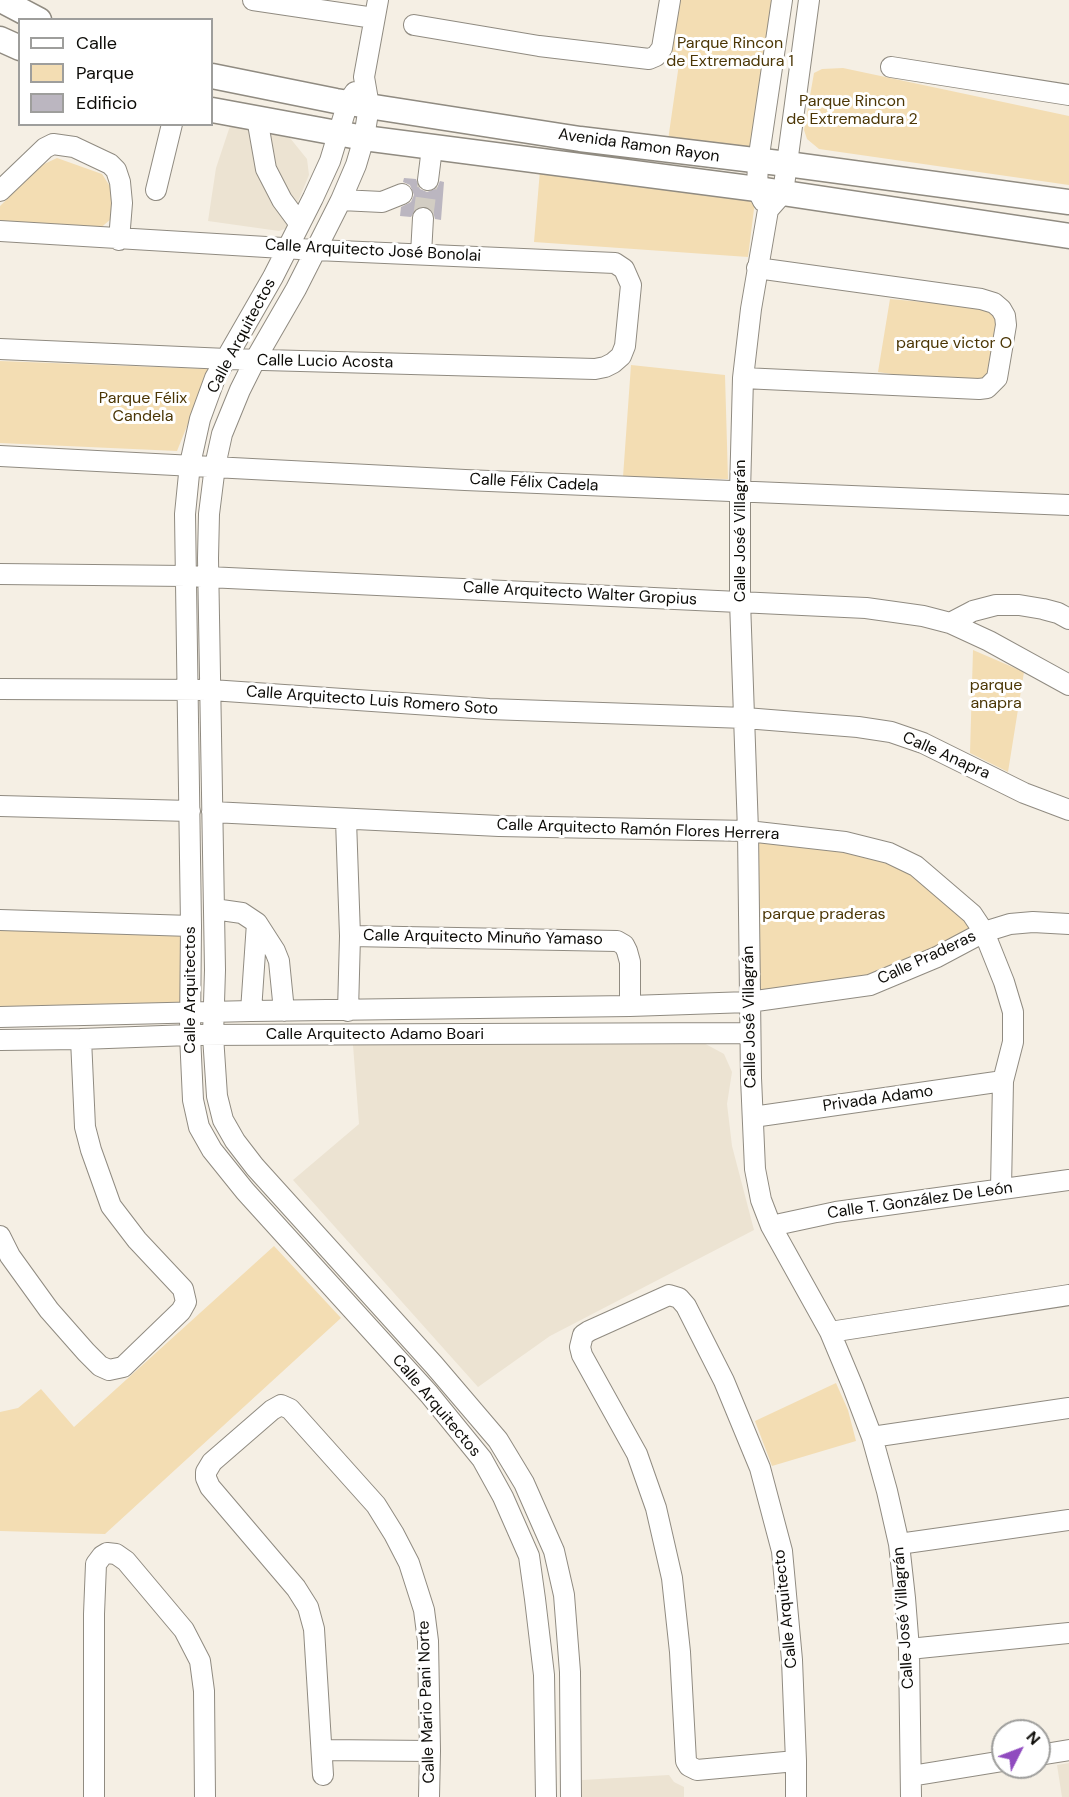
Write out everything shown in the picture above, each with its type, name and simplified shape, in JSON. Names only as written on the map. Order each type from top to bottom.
[{"type":"main road","points":[[1,0],[35,18]]},
{"type":"main road","points":[[0,39],[18,47]]},
{"type":"main road","name":"Avenida Ramon Rayon","points":[[213,76],[336,101],[580,139],[1069,202]]},
{"type":"main road","name":"Avenida Ramon Rayon","points":[[213,110],[364,138],[769,198],[1069,236]]},
{"type":"street","points":[[253,0],[376,9],[359,104]]},
{"type":"street","points":[[414,25],[539,46],[649,58],[660,52],[670,0]]},
{"type":"street","points":[[769,198],[758,162],[782,0]]},
{"type":"street","points":[[769,198],[787,164],[809,0]]},
{"type":"street","points":[[891,67],[1069,95]]},
{"type":"street","name":"Calle Arquitectos","points":[[359,104],[339,134],[330,161],[273,278],[215,378],[200,419],[190,464],[185,514],[191,926],[190,1035],[193,1100],[199,1127],[212,1150],[313,1267],[429,1394],[482,1460],[517,1525],[529,1556],[542,1641],[546,1797]]},
{"type":"street","name":"Calle Arquitectos","points":[[359,104],[364,138],[356,165],[297,289],[255,360],[222,434],[215,466],[209,514],[209,578],[214,909],[213,1036],[217,1096],[223,1120],[235,1141],[255,1167],[434,1365],[498,1440],[524,1483],[554,1551],[564,1595],[568,1634],[571,1797]]},
{"type":"street","points":[[257,118],[266,169],[282,200],[299,223]]},
{"type":"street","points":[[156,190],[172,126]]},
{"type":"street","points":[[0,191],[45,148],[53,144],[74,147],[110,164],[116,170],[122,203],[119,240]]},
{"type":"street","points":[[428,180],[432,148]]},
{"type":"street","points":[[341,200],[382,202],[402,194]]},
{"type":"street","name":"Calle José Villagrán","points":[[769,198],[757,268],[743,378],[740,492],[740,601],[748,831],[749,1002],[755,1169],[761,1200],[771,1226],[830,1332],[872,1437],[899,1544],[909,1649],[911,1797]]},
{"type":"street","points":[[421,254],[423,218]]},
{"type":"street","name":"Calle Arquitecto José Bonolai","points":[[0,231],[119,240],[615,263],[624,269],[631,285],[625,346],[621,356],[613,363]]},
{"type":"street","points":[[743,378],[987,388],[993,383],[999,370],[1006,326],[1005,316],[1001,309],[994,303],[981,299],[757,268]]},
{"type":"street","name":"Calle Lucio Acosta","points":[[0,349],[255,360],[595,369],[613,363]]},
{"type":"street","name":"Calle Félix Cadela","points":[[0,456],[190,464],[465,480],[1069,506]]},
{"type":"street","points":[[0,574],[186,576]]},
{"type":"street","name":"Calle Arquitecto Walter Gropius","points":[[186,576],[866,608],[923,616],[950,623],[1069,683]]},
{"type":"street","points":[[950,623],[973,611],[996,605],[1019,605],[1043,609],[1069,619]]},
{"type":"street","name":"Calle Arquitecto Luis Romero Soto","points":[[0,689],[211,690],[489,709],[745,718]]},
{"type":"street","name":"Calle Anapra","points":[[745,718],[891,732],[923,743],[1024,793],[1069,810]]},
{"type":"street","points":[[0,806],[189,811]]},
{"type":"street","name":"Calle Arquitecto Ramón Flores Herrera","points":[[212,813],[499,826],[748,831],[845,842],[889,853],[915,866],[933,879],[972,914],[984,932],[1004,982],[1013,1012],[1012,1042],[1003,1081],[1001,1189]]},
{"type":"street","points":[[346,820],[350,936],[348,1011]]},
{"type":"street","points":[[214,909],[242,914],[257,923],[276,951],[285,1011]]},
{"type":"street","points":[[0,920],[191,926]]},
{"type":"street","name":"Calle Praderas","points":[[749,1002],[870,985],[937,957],[984,932],[1010,924],[1033,922],[1069,924]]},
{"type":"street","points":[[251,1011],[257,923]]},
{"type":"street","name":"Calle Arquitecto Minuño Yamaso","points":[[350,936],[617,941],[624,945],[630,962],[630,1006]]},
{"type":"street","name":"Calle Arquitecto Adamo Boari","points":[[0,1017],[749,1002]]},
{"type":"street","name":"Calle Arquitecto Adamo Boari","points":[[0,1040],[190,1035],[750,1033]]},
{"type":"street","points":[[0,1236],[10,1256],[49,1310],[86,1352],[100,1366],[109,1370],[123,1367],[181,1311],[186,1302],[183,1289],[137,1240],[111,1206],[85,1127],[81,1039]]},
{"type":"street","name":"Privada Adamo","points":[[753,1117],[1003,1081]]},
{"type":"street","name":"Calle T. González De León","points":[[771,1226],[836,1212],[1069,1180]]},
{"type":"street","points":[[313,1267],[331,1251]]},
{"type":"street","points":[[830,1332],[1069,1295]]},
{"type":"street","name":"Calle Arquitecto","points":[[796,1761],[697,1770],[689,1766],[686,1761],[680,1652],[672,1578],[656,1508],[637,1454],[582,1355],[581,1341],[589,1332],[664,1297],[679,1298],[686,1306],[724,1381],[760,1468],[782,1551],[792,1660],[796,1761],[796,1797]]},
{"type":"street","name":"Calle Mario Pani Norte","points":[[322,1749],[315,1629],[308,1607],[296,1588],[210,1487],[206,1472],[212,1462],[281,1405],[290,1409],[376,1505],[409,1563],[424,1610],[428,1641],[429,1797]]},
{"type":"street","points":[[872,1437],[1069,1408]]},
{"type":"street","points":[[899,1544],[1069,1520]]},
{"type":"street","points":[[529,1556],[554,1551]]},
{"type":"street","points":[[94,1797],[96,1564],[107,1553],[116,1554],[126,1561],[184,1630],[200,1661],[204,1691],[205,1797]]},
{"type":"street","points":[[909,1649],[1069,1633]]},
{"type":"street","points":[[323,1775],[322,1749],[430,1750]]},
{"type":"street","points":[[1051,1753],[1069,1750]]},
{"type":"street","points":[[911,1776],[991,1763]]},
{"type":"shaded area","points":[[230,126],[290,138],[307,159],[309,175],[287,228],[279,231],[208,221],[216,168]]},
{"type":"shaded area","points":[[700,1041],[724,1054],[732,1072],[727,1104],[732,1146],[754,1230],[550,1336],[478,1387],[293,1180],[359,1124],[353,1045]]},
{"type":"shaded area","points":[[1069,1763],[1069,1797],[1062,1797],[1057,1765]]},
{"type":"shaded area","points":[[669,1775],[674,1782],[684,1787],[684,1797],[582,1797],[582,1780]]},
{"type":"green space","name":"Parque Rincon de Extremadura 1","points":[[672,0],[789,0],[766,163],[667,147],[679,64],[663,48]]},
{"type":"green space","name":"Parque Rincon de Extremadura 2","points":[[843,68],[1069,116],[1069,185],[819,149],[807,139],[804,130],[814,73],[822,69]]},
{"type":"green space","points":[[57,158],[102,174],[113,191],[111,219],[98,230],[0,226],[0,206],[42,165]]},
{"type":"green space","points":[[540,170],[755,201],[748,257],[534,242]]},
{"type":"green space","name":"parque victor O","points":[[890,299],[1001,309],[987,388],[878,372]]},
{"type":"green space","name":"Parque Félix Candela","points":[[0,361],[210,369],[177,451],[0,443]]},
{"type":"green space","points":[[631,365],[725,375],[728,479],[623,477]]},
{"type":"green space","name":"parque anapra","points":[[973,650],[1024,672],[1008,772],[970,753]]},
{"type":"green space","name":"parque praderas","points":[[748,831],[889,853],[984,932],[903,972],[749,1002]]},
{"type":"green space","points":[[0,920],[191,926],[190,1012],[0,1017]]},
{"type":"green space","points":[[274,1246],[341,1318],[105,1534],[0,1531],[0,1412],[18,1408],[41,1389],[74,1427]]},
{"type":"green space","points":[[836,1383],[848,1410],[856,1441],[772,1466],[755,1421]]},
{"type":"building","points":[[404,178],[416,179],[420,189],[427,192],[437,188],[440,181],[444,182],[441,220],[435,219],[433,212],[424,206],[417,208],[411,217],[400,216],[401,207],[411,202],[414,195],[410,185],[403,182]]},
{"type":"tunnel","points":[[423,218],[428,180]]}]
